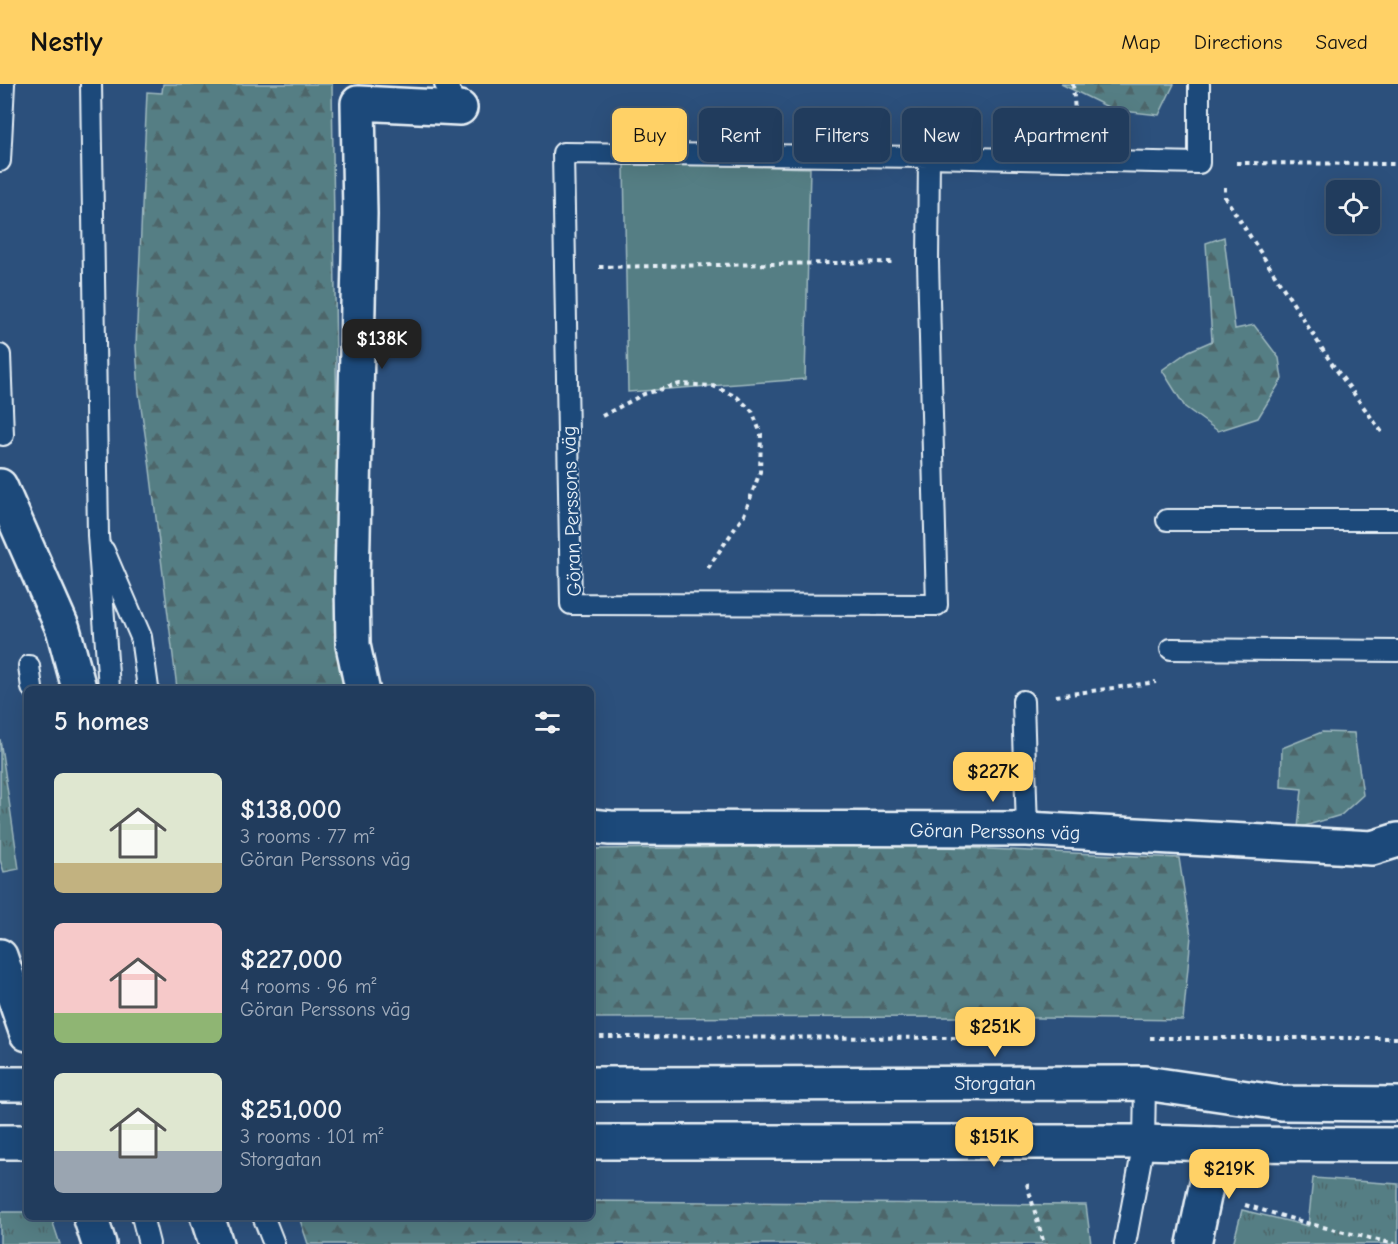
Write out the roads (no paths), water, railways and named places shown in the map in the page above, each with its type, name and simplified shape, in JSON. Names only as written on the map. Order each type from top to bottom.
[{"type":"street","points":[[362,686],[353,645],[352,581],[359,226],[358,103],[453,96]]},
{"type":"street","points":[[0,486],[63,628],[78,686]]},
{"type":"street","name":"Göran Perssons väg","points":[[594,826],[1027,829],[1372,848],[1398,840]]},
{"type":"street","points":[[0,956],[24,1025]]},
{"type":"street","name":"Storgatan","points":[[594,1084],[1145,1083],[1281,1103],[1398,1104]]},
{"type":"street","points":[[0,1084],[24,1084]]},
{"type":"street","points":[[0,1142],[24,1142]]},
{"type":"street","points":[[594,1142],[1144,1142],[1398,1145]]},
{"type":"street","points":[[1194,1244],[1215,1144]]},
{"type":"street","points":[[91,1220],[99,1244]]},
{"type":"street","points":[[208,1220],[216,1244]]},
{"type":"lane","points":[[0,161],[4,84]]},
{"type":"lane","points":[[91,84],[98,535],[109,686]]},
{"type":"lane","name":"Göran Perssons väg","points":[[981,158],[1199,163],[1199,84]]},
{"type":"lane","name":"Göran Perssons väg","points":[[563,153],[929,157],[928,261],[937,605],[571,604],[563,153]]},
{"type":"lane","points":[[0,356],[3,435]]},
{"type":"lane","points":[[1167,520],[1398,520]]},
{"type":"lane","points":[[98,535],[141,637],[148,686]]},
{"type":"lane","points":[[1171,649],[1398,651]]},
{"type":"lane","points":[[29,666],[32,686]]},
{"type":"lane","points":[[1023,701],[1027,829]]},
{"type":"lane","points":[[1125,1244],[1144,1142],[1145,1083]]},
{"type":"lane","points":[[143,1220],[149,1244]]},
{"type":"lane","points":[[262,1220],[265,1244]]},
{"type":"lane","points":[[263,1220],[274,1244]]}]
